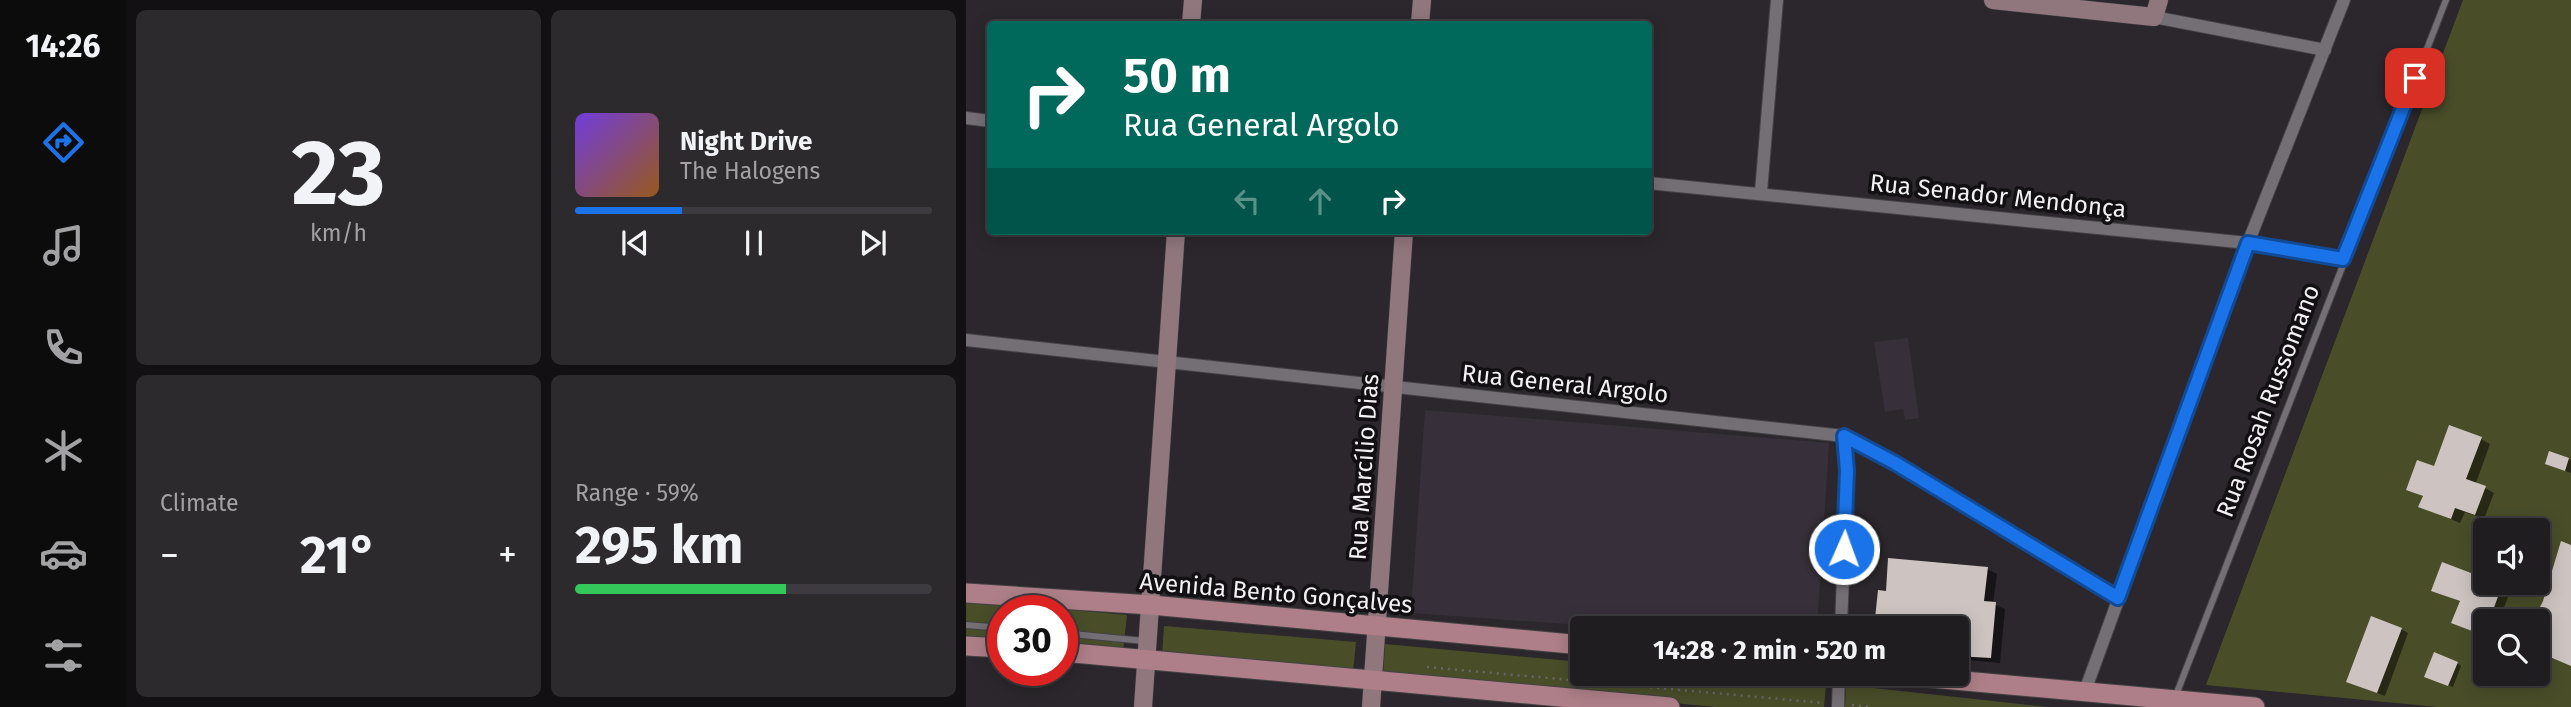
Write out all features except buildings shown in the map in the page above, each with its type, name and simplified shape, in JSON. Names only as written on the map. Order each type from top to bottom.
[{"type":"main road","points":[[1191,21],[1192,0]]},
{"type":"main road","points":[[1420,21],[1422,0]]},
{"type":"main road","points":[[1993,0],[2156,8]]},
{"type":"main road","points":[[1143,707],[1176,235]]},
{"type":"main road","name":"Rua Marcílio Dias","points":[[1371,707],[1404,235]]},
{"type":"main road","name":"Avenida Bento Gonçalves","points":[[966,593],[1152,605],[1570,644]]},
{"type":"main road","points":[[966,646],[987,647]]},
{"type":"main road","points":[[1078,652],[1149,650],[1373,680],[1670,707]]},
{"type":"main road","points":[[1969,681],[2255,707]]},
{"type":"street","points":[[1761,192],[1776,0]]},
{"type":"street","points":[[2085,691],[2248,243],[2344,0]]},
{"type":"street","points":[[2156,8],[2325,50]]},
{"type":"street","points":[[966,118],[987,121]]},
{"type":"street","name":"Rua Senador Mendonça","points":[[1652,183],[1761,192],[2248,243],[2343,259]]},
{"type":"street","name":"Rua General Argolo","points":[[966,340],[1844,436],[1895,463],[2118,598]]},
{"type":"street","points":[[1841,616],[1847,470],[1844,436]]},
{"type":"street","points":[[1838,705],[1839,686]]},
{"type":"lane","name":"Rua Rosah Russomano","points":[[2174,700],[2343,259],[2446,0]]},
{"type":"lane","points":[[966,625],[987,627]]},
{"type":"lane","points":[[1078,636],[1149,650]]},
{"type":"path","points":[[1421,668],[1431,666],[1871,707]]},
{"type":"shaded area","points":[[1908,338],[1919,418],[1905,420],[1903,409],[1885,412],[1874,342]]},
{"type":"shaded area","points":[[1425,410],[1829,443],[1818,616],[1570,616],[1570,624],[1411,613]]},
{"type":"green space","points":[[2463,0],[2571,0],[2571,707],[2438,707],[2206,685]]},
{"type":"green space","points":[[966,600],[987,602],[987,640],[966,638]]},
{"type":"green space","points":[[1078,610],[1127,615],[1123,652],[1078,648]]},
{"type":"green space","points":[[1164,626],[1356,642],[1353,672],[1162,656]]},
{"type":"green space","points":[[1385,644],[1570,661],[1570,686],[1826,686],[1824,707],[1715,707],[1383,675]]},
{"type":"green space","points":[[1846,686],[1855,686],[2047,707],[1845,707]]},
{"type":"route","points":[[1844,549],[1847,470],[1844,436],[1895,463],[2118,598],[2248,243],[2343,259],[2415,78]]}]
